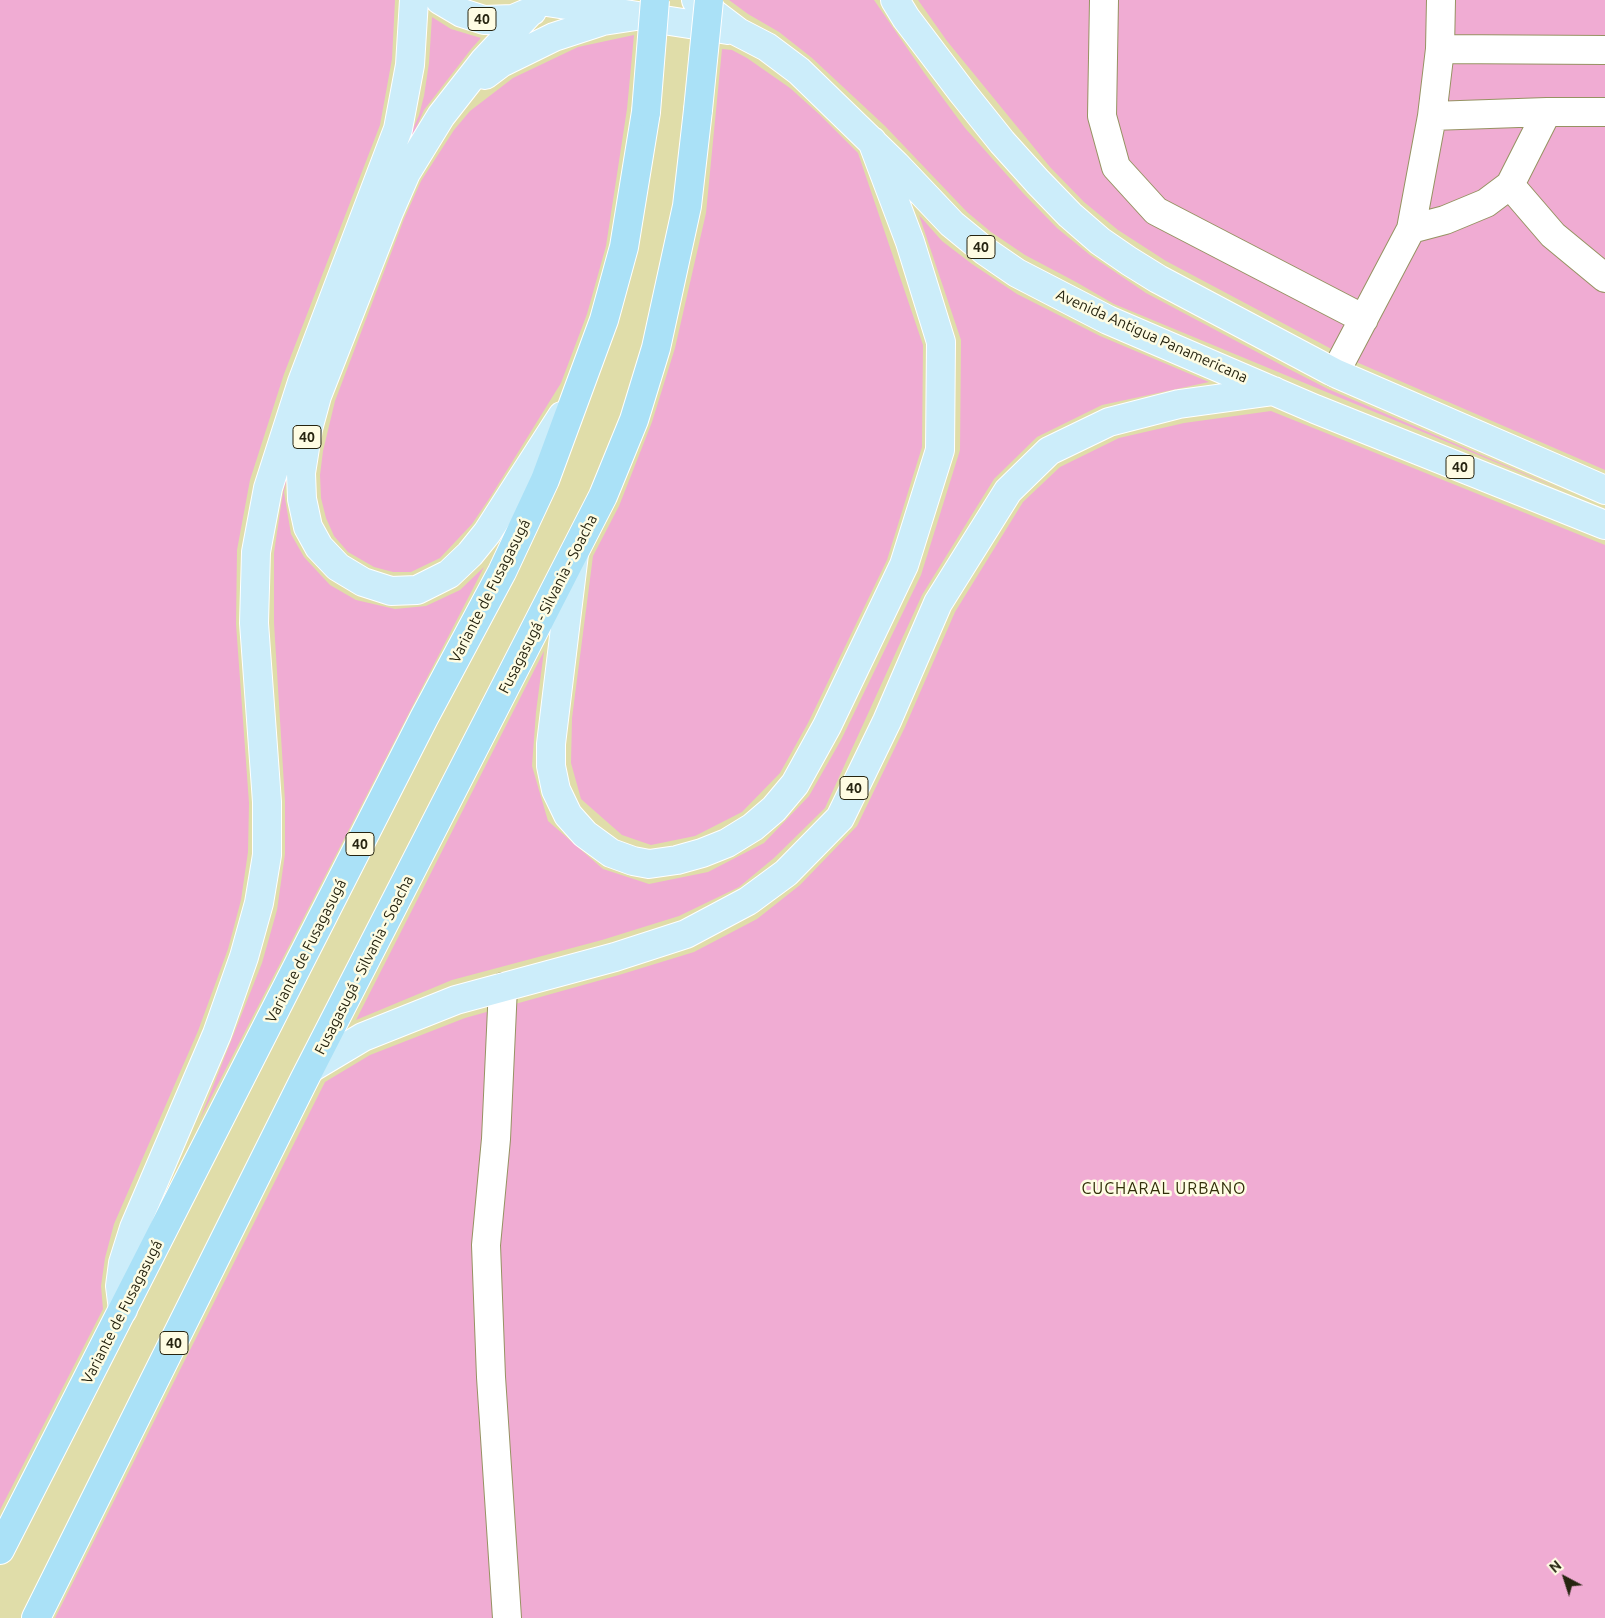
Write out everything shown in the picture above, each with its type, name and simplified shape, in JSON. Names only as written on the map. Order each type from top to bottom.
[{"type":"highway","name":"Fusagasugá - Silvania - Soacha","points":[[311,1068],[603,496],[634,420],[656,348],[687,206],[709,0]]},
{"type":"highway","name":"Variante de Fusagasugá","points":[[0,1550],[424,718],[502,572],[545,480],[604,320],[624,247],[646,112],[646,8]]},
{"type":"highway","name":"40","points":[[36,1618],[311,1068]]},
{"type":"main road","name":"40","points":[[123,1310],[120,1286],[123,1263],[134,1228],[217,1034],[244,957],[259,903],[267,855],[267,802],[254,623],[256,552],[268,488],[302,382],[398,129],[410,65],[414,0]]},
{"type":"main road","name":"40","points":[[440,0],[462,13],[484,20],[513,18],[542,5]]},
{"type":"main road","name":"Avenida Antigua Panamericana","points":[[696,0],[738,32],[767,47],[799,71],[872,141],[952,224],[985,251],[1018,273],[1108,320],[1274,391],[1605,525]]},
{"type":"main road","points":[[895,0],[932,52],[1002,142],[1038,182],[1100,241],[1158,279],[1335,373],[1605,490]]},
{"type":"main road","name":"40","points":[[542,5],[484,61],[441,116],[406,173],[317,396],[308,429],[301,473],[302,499],[308,527],[319,547],[338,567],[363,582],[390,591],[417,590],[450,574],[488,533],[578,392]]},
{"type":"main road","name":"Avenida Antigua Panamericana","points":[[542,5],[646,8],[738,32]]},
{"type":"main road","points":[[456,98],[501,63],[554,37],[646,8]]},
{"type":"main road","name":"40","points":[[575,551],[551,735],[551,766],[556,790],[568,815],[585,834],[611,853],[633,862],[649,864],[677,860],[727,843],[753,827],[774,809],[795,784],[827,726],[904,565],[940,450],[941,342],[910,242],[872,141]]},
{"type":"main road","name":"40","points":[[311,1068],[364,1037],[456,1000],[615,957],[686,934],[748,901],[786,873],[840,818],[887,721],[938,603],[1008,491],[1049,451],[1110,422],[1179,404],[1274,391]]},
{"type":"street","points":[[1104,0],[1102,116],[1116,167],[1156,211],[1364,319]]},
{"type":"street","points":[[1335,373],[1411,229],[1432,116],[1440,49],[1441,0]]},
{"type":"street","points":[[1440,49],[1605,50]]},
{"type":"street","points":[[1411,229],[1445,220],[1486,203],[1510,185],[1546,112]]},
{"type":"street","points":[[1432,116],[1605,112]]},
{"type":"street","points":[[1510,185],[1553,235],[1605,278]]},
{"type":"street","points":[[502,988],[496,1139],[486,1245],[491,1377],[507,1618]]},
{"type":"shaded area","points":[[0,0],[395,0],[392,59],[380,125],[284,374],[250,480],[237,550],[236,624],[249,803],[248,852],[241,900],[228,949],[198,1031],[114,1224],[105,1258],[101,1286],[103,1309],[0,1510]]},
{"type":"shaded area","points":[[729,0],[874,0],[965,128],[1057,228],[1090,255],[1146,293],[1328,389],[1570,493],[1114,304],[1025,255],[991,232],[967,212],[885,126],[812,58],[779,32],[748,14]]},
{"type":"shaded area","points":[[918,0],[1605,0],[1605,470],[1354,361],[1166,261],[1118,230],[1084,202],[1050,167],[947,41]]},
{"type":"shaded area","points":[[432,17],[451,29],[481,38],[424,110],[381,207],[298,428],[284,492],[291,534],[304,557],[330,585],[356,600],[395,609],[426,606],[460,590],[484,567],[200,1119],[262,963],[277,910],[285,854],[285,801],[274,623],[274,553],[283,492],[297,428],[379,206],[419,115],[429,63]]},
{"type":"shaded area","points":[[634,35],[627,109],[606,246],[587,314],[561,383],[472,524],[440,558],[411,572],[393,572],[374,567],[348,552],[334,536],[326,518],[321,498],[320,475],[323,451],[335,401],[404,219],[421,181],[454,130],[470,111],[513,78],[578,47]]},
{"type":"shaded area","points":[[722,49],[732,50],[747,58],[790,88],[858,153],[923,345],[922,447],[887,560],[808,723],[780,773],[742,812],[695,836],[651,845],[622,835],[581,799],[571,763],[572,718],[593,556],[619,506],[652,422],[675,348],[706,213]]},
{"type":"shaded area","points":[[919,215],[942,241],[1017,294],[1100,336],[1209,382],[1102,405],[1037,437],[994,479],[922,595],[825,808],[774,858],[739,887],[679,916],[602,940],[452,980],[356,1020],[544,651],[536,712],[532,766],[548,821],[603,869],[649,884],[708,872],[764,843],[809,796],[841,740],[921,575],[960,450],[961,340]]},
{"type":"shaded area","points":[[1271,411],[1605,545],[1605,1618],[519,1618],[498,1257],[496,1618],[55,1618],[325,1082],[370,1055],[465,1018],[694,952],[757,919],[800,885],[857,826],[905,727],[955,612],[1023,502],[1060,467],[1119,438],[1184,423]]},
{"type":"district","name":"CUCHARAL URBANO","points":[[1164,1189]]}]
